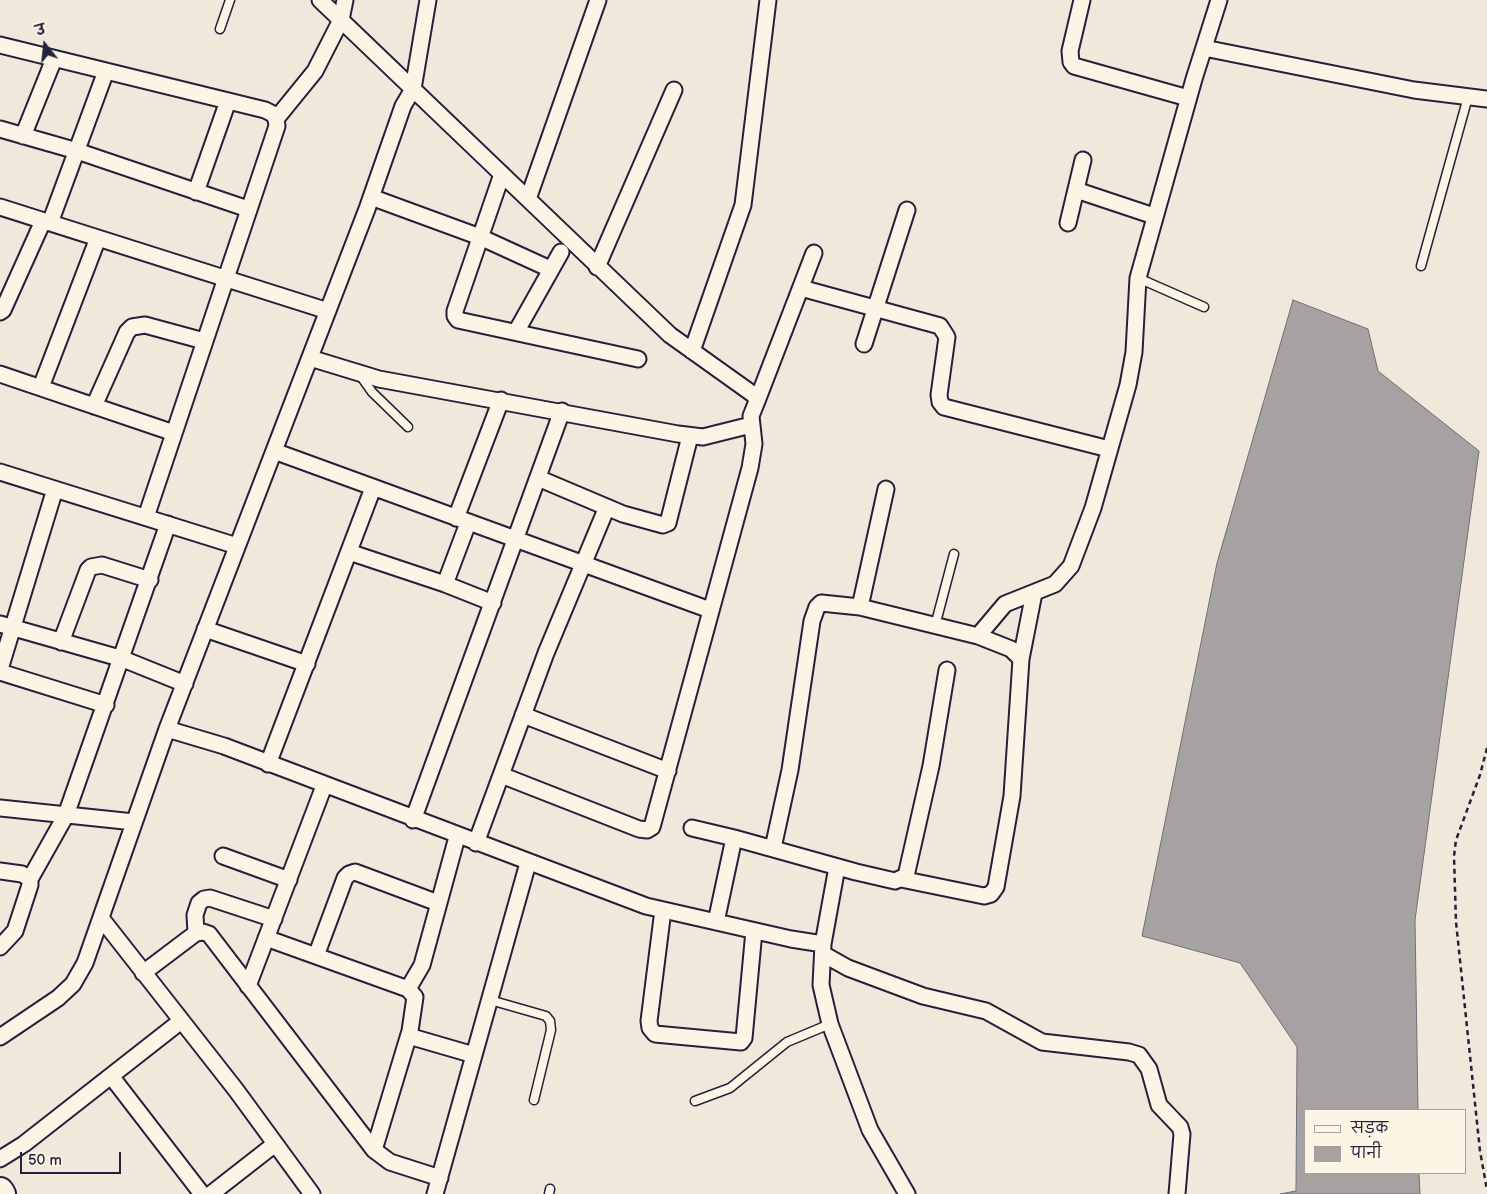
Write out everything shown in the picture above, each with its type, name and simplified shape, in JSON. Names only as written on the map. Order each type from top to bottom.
[{"type":"street","points":[[320,0],[670,335],[754,395],[754,444],[750,468],[652,827],[647,830],[639,829],[501,775]]},
{"type":"street","points":[[276,119],[308,81],[341,20],[345,0]]},
{"type":"street","points":[[3,1029],[58,998],[73,984],[85,963],[167,729],[328,311],[371,197],[402,106],[413,89],[428,0]]},
{"type":"street","points":[[528,199],[598,0]]},
{"type":"street","points":[[692,351],[742,205],[768,0]]},
{"type":"street","points":[[1082,0],[1070,52],[1071,62],[1074,66],[1188,98]]},
{"type":"street","points":[[978,636],[1005,604],[1055,584],[1071,566],[1093,508],[1128,385],[1134,352],[1138,278],[1188,98],[1219,0]]},
{"type":"street","points":[[0,45],[265,110],[273,114],[276,119],[277,126],[224,278],[146,517]]},
{"type":"street","points":[[1204,48],[1414,90],[1487,99]]},
{"type":"street","points":[[24,136],[54,58]]},
{"type":"street","points":[[0,312],[3,310],[47,222],[106,71]]},
{"type":"street","points":[[597,267],[674,90]]},
{"type":"street","points":[[196,192],[228,101]]},
{"type":"street","points":[[0,129],[76,151],[248,209]]},
{"type":"street","points":[[1068,222],[1083,160]]},
{"type":"street","points":[[502,174],[455,311],[455,316],[458,320],[638,359]]},
{"type":"street","points":[[1076,190],[1154,216]]},
{"type":"street","points":[[371,197],[480,237],[550,269]]},
{"type":"street","points":[[0,208],[328,311]]},
{"type":"street","points":[[864,344],[907,210]]},
{"type":"street","points":[[41,387],[98,238]]},
{"type":"street","points":[[516,332],[561,252]]},
{"type":"street","points":[[310,358],[379,379],[702,437],[754,412],[814,253]]},
{"type":"street","points":[[801,288],[940,326],[945,331],[947,337],[938,395],[944,407],[1109,449]]},
{"type":"street","points":[[94,406],[127,332],[132,327],[145,325],[204,341]]},
{"type":"street","points":[[0,374],[174,433]]},
{"type":"street","points":[[445,584],[462,520],[501,400]]},
{"type":"street","points":[[413,820],[562,412]]},
{"type":"street","points":[[538,478],[608,507],[663,525],[668,523],[690,436]]},
{"type":"street","points":[[274,452],[710,610]]},
{"type":"street","points":[[0,473],[238,546]]},
{"type":"street","points":[[268,764],[373,488]]},
{"type":"street","points":[[55,489],[6,626],[0,670],[106,705]]},
{"type":"street","points":[[860,607],[886,489]]},
{"type":"street","points":[[476,844],[546,652],[608,507]]},
{"type":"street","points":[[0,947],[15,931],[30,885],[30,879],[66,815],[123,659],[168,524]]},
{"type":"street","points":[[349,552],[445,584],[493,603]]},
{"type":"street","points":[[61,642],[88,570],[91,567],[102,565],[150,580]]},
{"type":"street","points":[[692,828],[774,848],[837,867],[895,880],[901,879],[984,896],[991,894],[996,888],[1012,796],[1022,659],[1034,593]]},
{"type":"street","points":[[774,848],[790,770],[812,621],[817,607],[821,603],[829,602],[860,607],[978,636],[1011,649],[1022,659]]},
{"type":"street","points":[[6,626],[123,659],[185,684]]},
{"type":"street","points":[[206,629],[307,664]]},
{"type":"street","points":[[901,879],[906,876],[931,766],[947,670]]},
{"type":"street","points":[[523,715],[668,771]]},
{"type":"street","points":[[167,729],[224,746],[476,844],[646,906],[754,930],[823,949],[848,968],[923,996],[986,1011],[1042,1042],[1129,1052],[1138,1055],[1149,1069],[1159,1105],[1180,1128],[1182,1134],[1176,1194]]},
{"type":"street","points":[[248,986],[324,786]]},
{"type":"street","points":[[0,808],[134,822]]},
{"type":"street","points":[[408,989],[422,965],[457,836]]},
{"type":"street","points":[[716,922],[734,838]]},
{"type":"street","points":[[223,856],[288,880]]},
{"type":"street","points":[[435,1194],[528,863]]},
{"type":"street","points":[[837,867],[823,949],[821,985],[830,1024],[870,1130],[907,1194]]},
{"type":"street","points":[[0,871],[22,874],[30,879]]},
{"type":"street","points":[[316,956],[345,878],[349,874],[355,872],[438,902]]},
{"type":"street","points":[[196,934],[195,914],[199,903],[204,899],[210,898],[274,919]]},
{"type":"street","points":[[663,910],[649,1022],[650,1028],[655,1034],[741,1042],[744,1038],[754,930]]},
{"type":"street","points":[[101,918],[182,1021],[312,1194]]},
{"type":"street","points":[[144,973],[196,934],[202,932],[209,934],[374,1150],[390,1162],[440,1178]]},
{"type":"street","points":[[266,938],[408,989],[415,997],[410,1032],[374,1150]]},
{"type":"street","points":[[0,1159],[24,1144],[182,1021]]},
{"type":"street","points":[[410,1032],[412,1037],[474,1055]]},
{"type":"street","points":[[110,1076],[202,1194]]},
{"type":"street","points":[[211,1194],[275,1144]]},
{"type":"lane","points":[[220,29],[230,0]]},
{"type":"lane","points":[[1421,266],[1468,97]]},
{"type":"lane","points":[[1138,278],[1204,307]]},
{"type":"lane","points":[[359,373],[368,387],[408,427]]},
{"type":"lane","points":[[934,626],[954,554]]},
{"type":"lane","points":[[490,1000],[546,1016],[550,1021],[551,1030],[534,1100]]},
{"type":"lane","points":[[695,1101],[730,1088],[787,1042],[830,1024]]},
{"type":"path","points":[[1487,748],[1480,775],[1456,840],[1454,856],[1456,922],[1480,1150],[1487,1190]]},
{"type":"water","points":[[1293,300],[1368,329],[1378,371],[1479,451],[1415,920],[1418,1109],[1304,1109],[1304,1174],[1419,1174],[1420,1194],[1280,1194],[1296,1191],[1297,1047],[1240,963],[1142,936],[1217,563]]}]
